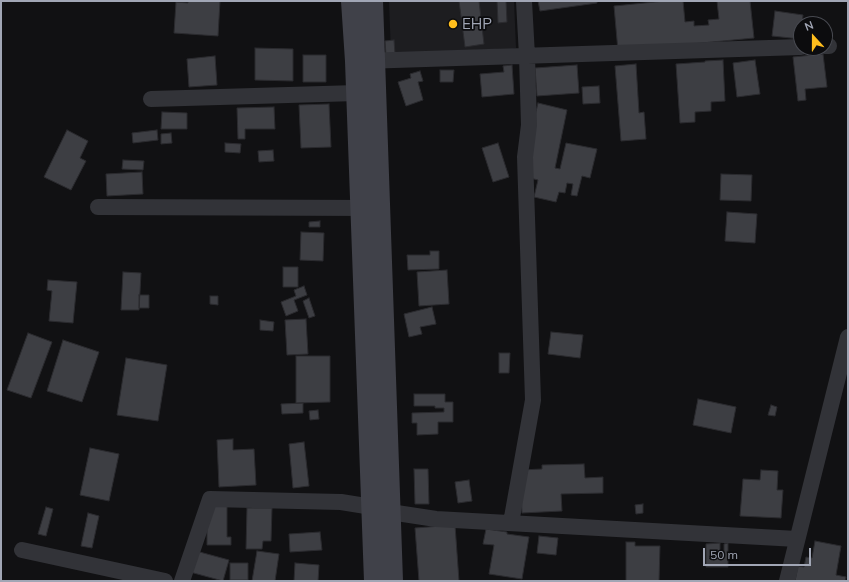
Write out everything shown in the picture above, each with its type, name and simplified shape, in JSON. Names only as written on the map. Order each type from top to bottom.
[{"type":"main road","points":[[352,1],[365,61],[381,509],[392,581]]},
{"type":"main road","points":[[370,208],[357,92],[365,61],[372,1]]},
{"type":"main road","points":[[375,581],[381,509]]},
{"type":"street","points":[[511,523],[533,400],[525,157],[528,125],[527,56],[524,1]]},
{"type":"street","points":[[365,61],[793,47]]},
{"type":"street","points":[[151,100],[357,92]]},
{"type":"street","points":[[98,207],[370,208]]},
{"type":"street","points":[[787,581],[848,337]]},
{"type":"street","points":[[182,581],[210,499],[341,502],[436,519],[797,539]]},
{"type":"street","points":[[22,550],[165,581]]},
{"type":"shaded area","name":"EHP","points":[[389,1],[514,1],[516,48],[391,54]]},
{"type":"building","points":[[188,1],[220,1],[218,36],[174,33],[176,2],[188,3]]},
{"type":"building","points":[[459,1],[479,1],[484,44],[465,47]]},
{"type":"building","points":[[497,1],[506,1],[507,22],[498,23]]},
{"type":"building","points":[[538,1],[597,1],[597,3],[540,11]]},
{"type":"building","points":[[665,1],[683,1],[685,22],[694,21],[694,26],[709,25],[708,20],[719,19],[717,1],[750,1],[754,38],[618,51],[614,6]]},
{"type":"building","points":[[775,11],[803,15],[793,16],[793,38],[772,36]]},
{"type":"building","points":[[394,40],[395,54],[386,55],[385,41]]},
{"type":"building","points":[[255,48],[293,49],[293,81],[255,80]]},
{"type":"building","points":[[303,55],[326,55],[326,82],[303,82]]},
{"type":"building","points":[[215,56],[217,85],[189,87],[187,59]]},
{"type":"building","points":[[823,56],[827,87],[805,89],[806,100],[798,101],[793,57]]},
{"type":"building","points":[[723,60],[725,101],[711,102],[711,111],[695,112],[695,122],[680,123],[676,64]]},
{"type":"building","points":[[755,60],[760,94],[737,97],[733,63]]},
{"type":"building","points":[[636,64],[639,113],[644,112],[646,139],[621,141],[615,66]]},
{"type":"building","points":[[512,65],[514,94],[482,97],[480,74],[504,72],[503,66]]},
{"type":"building","points":[[577,65],[579,93],[537,96],[535,68]]},
{"type":"building","points":[[440,70],[454,70],[453,82],[440,82]]},
{"type":"building","points":[[420,71],[423,81],[418,82],[423,100],[406,106],[398,82],[411,78],[410,74]]},
{"type":"building","points":[[599,86],[600,103],[583,104],[582,87]]},
{"type":"building","points":[[538,103],[567,110],[555,168],[560,169],[566,143],[597,149],[590,178],[582,176],[577,196],[571,195],[573,184],[567,183],[565,193],[559,192],[556,202],[534,197],[538,180],[530,178],[524,164]]},
{"type":"building","points":[[329,104],[331,147],[301,148],[299,105]]},
{"type":"building","points":[[274,107],[275,129],[245,129],[245,139],[238,139],[237,108]]},
{"type":"building","points":[[162,112],[187,113],[187,129],[161,129]]},
{"type":"building","points":[[67,130],[88,141],[80,158],[86,161],[71,190],[44,177]]},
{"type":"building","points":[[157,130],[158,140],[133,143],[132,133]]},
{"type":"building","points":[[171,133],[172,143],[161,144],[161,134]]},
{"type":"building","points":[[225,143],[241,144],[240,153],[225,152]]},
{"type":"building","points":[[498,143],[509,177],[493,182],[482,148]]},
{"type":"building","points":[[273,150],[274,161],[259,162],[258,151]]},
{"type":"building","points":[[123,160],[144,161],[143,170],[122,169]]},
{"type":"building","points":[[142,172],[143,194],[107,196],[106,174]]},
{"type":"building","points":[[721,174],[752,175],[751,201],[720,200]]},
{"type":"building","points":[[727,212],[757,214],[755,243],[725,241]]},
{"type":"building","points":[[320,221],[320,227],[309,227],[309,222]]},
{"type":"building","points":[[301,232],[324,233],[323,261],[300,260]]},
{"type":"building","points":[[430,251],[439,251],[439,269],[408,270],[407,255],[430,255]]},
{"type":"building","points":[[283,267],[298,267],[298,287],[283,287]]},
{"type":"building","points":[[447,270],[449,304],[419,306],[417,272]]},
{"type":"building","points":[[123,272],[141,273],[139,310],[121,310]]},
{"type":"building","points":[[48,280],[77,282],[73,323],[49,321],[52,291],[47,290]]},
{"type":"building","points":[[304,286],[307,295],[294,300],[298,311],[286,316],[281,302],[296,296],[294,290]]},
{"type":"building","points":[[139,295],[149,295],[149,308],[139,308]]},
{"type":"building","points":[[210,296],[218,296],[218,305],[210,304]]},
{"type":"building","points":[[309,298],[315,316],[309,318],[303,301]]},
{"type":"building","points":[[432,307],[436,324],[420,327],[422,334],[409,337],[404,314]]},
{"type":"building","points":[[306,319],[308,354],[287,355],[285,320]]},
{"type":"building","points":[[260,320],[274,322],[273,331],[260,330]]},
{"type":"building","points":[[551,332],[583,335],[580,358],[548,354]]},
{"type":"building","points":[[28,333],[52,342],[31,398],[7,390]]},
{"type":"building","points":[[63,340],[99,352],[82,402],[47,391]]},
{"type":"building","points":[[499,353],[510,353],[509,373],[499,373]]},
{"type":"building","points":[[296,356],[330,356],[330,402],[296,403]]},
{"type":"building","points":[[126,358],[167,365],[158,421],[117,415]]},
{"type":"building","points":[[414,394],[445,394],[445,402],[453,402],[453,422],[438,422],[438,434],[417,435],[417,423],[412,423],[412,413],[444,412],[444,408],[435,408],[435,406],[414,406]]},
{"type":"building","points":[[698,399],[736,407],[731,433],[693,425]]},
{"type":"building","points":[[303,403],[303,413],[282,414],[281,404]]},
{"type":"building","points":[[771,405],[777,407],[775,416],[768,415]]},
{"type":"building","points":[[318,410],[319,419],[310,420],[309,411]]},
{"type":"building","points":[[233,439],[233,450],[254,449],[256,485],[219,487],[217,440]]},
{"type":"building","points":[[304,442],[309,486],[293,488],[289,444]]},
{"type":"building","points":[[90,448],[119,454],[109,501],[80,495]]},
{"type":"building","points":[[584,464],[585,478],[603,477],[603,493],[561,494],[562,511],[522,513],[520,470],[542,469],[542,465]]},
{"type":"building","points":[[414,469],[428,469],[429,504],[415,504]]},
{"type":"building","points":[[761,470],[778,471],[777,490],[783,490],[781,518],[740,516],[743,479],[760,480]]},
{"type":"building","points":[[469,480],[472,501],[458,503],[455,482]]},
{"type":"building","points":[[643,504],[643,513],[636,514],[635,505]]},
{"type":"building","points":[[207,506],[227,506],[227,537],[231,537],[231,545],[207,545]]},
{"type":"building","points":[[46,507],[53,509],[46,536],[38,534]]},
{"type":"building","points":[[247,508],[272,508],[271,541],[263,541],[262,549],[246,549]]},
{"type":"building","points":[[88,513],[99,516],[92,548],[81,546]]},
{"type":"building","points":[[455,525],[459,581],[419,581],[415,528]]},
{"type":"building","points":[[486,529],[529,537],[522,579],[489,574],[494,545],[483,544]]},
{"type":"building","points":[[320,532],[322,550],[290,552],[289,534]]},
{"type":"building","points":[[539,536],[558,538],[556,555],[537,553]]},
{"type":"building","points":[[815,541],[841,546],[836,575],[846,577],[845,581],[795,581],[798,566],[804,567],[806,557],[812,558]]},
{"type":"building","points":[[626,542],[635,542],[635,546],[660,546],[659,581],[626,581]]},
{"type":"building","points":[[720,543],[720,554],[724,554],[724,544],[728,543],[728,567],[706,567],[706,544]]},
{"type":"building","points":[[196,551],[229,560],[223,581],[190,572]]},
{"type":"building","points":[[257,551],[279,554],[275,581],[252,581]]},
{"type":"building","points":[[230,563],[248,563],[248,580],[230,580]]},
{"type":"building","points":[[295,563],[319,565],[318,581],[294,581]]},
{"type":"place","name":"EHP","points":[[453,24]]}]
